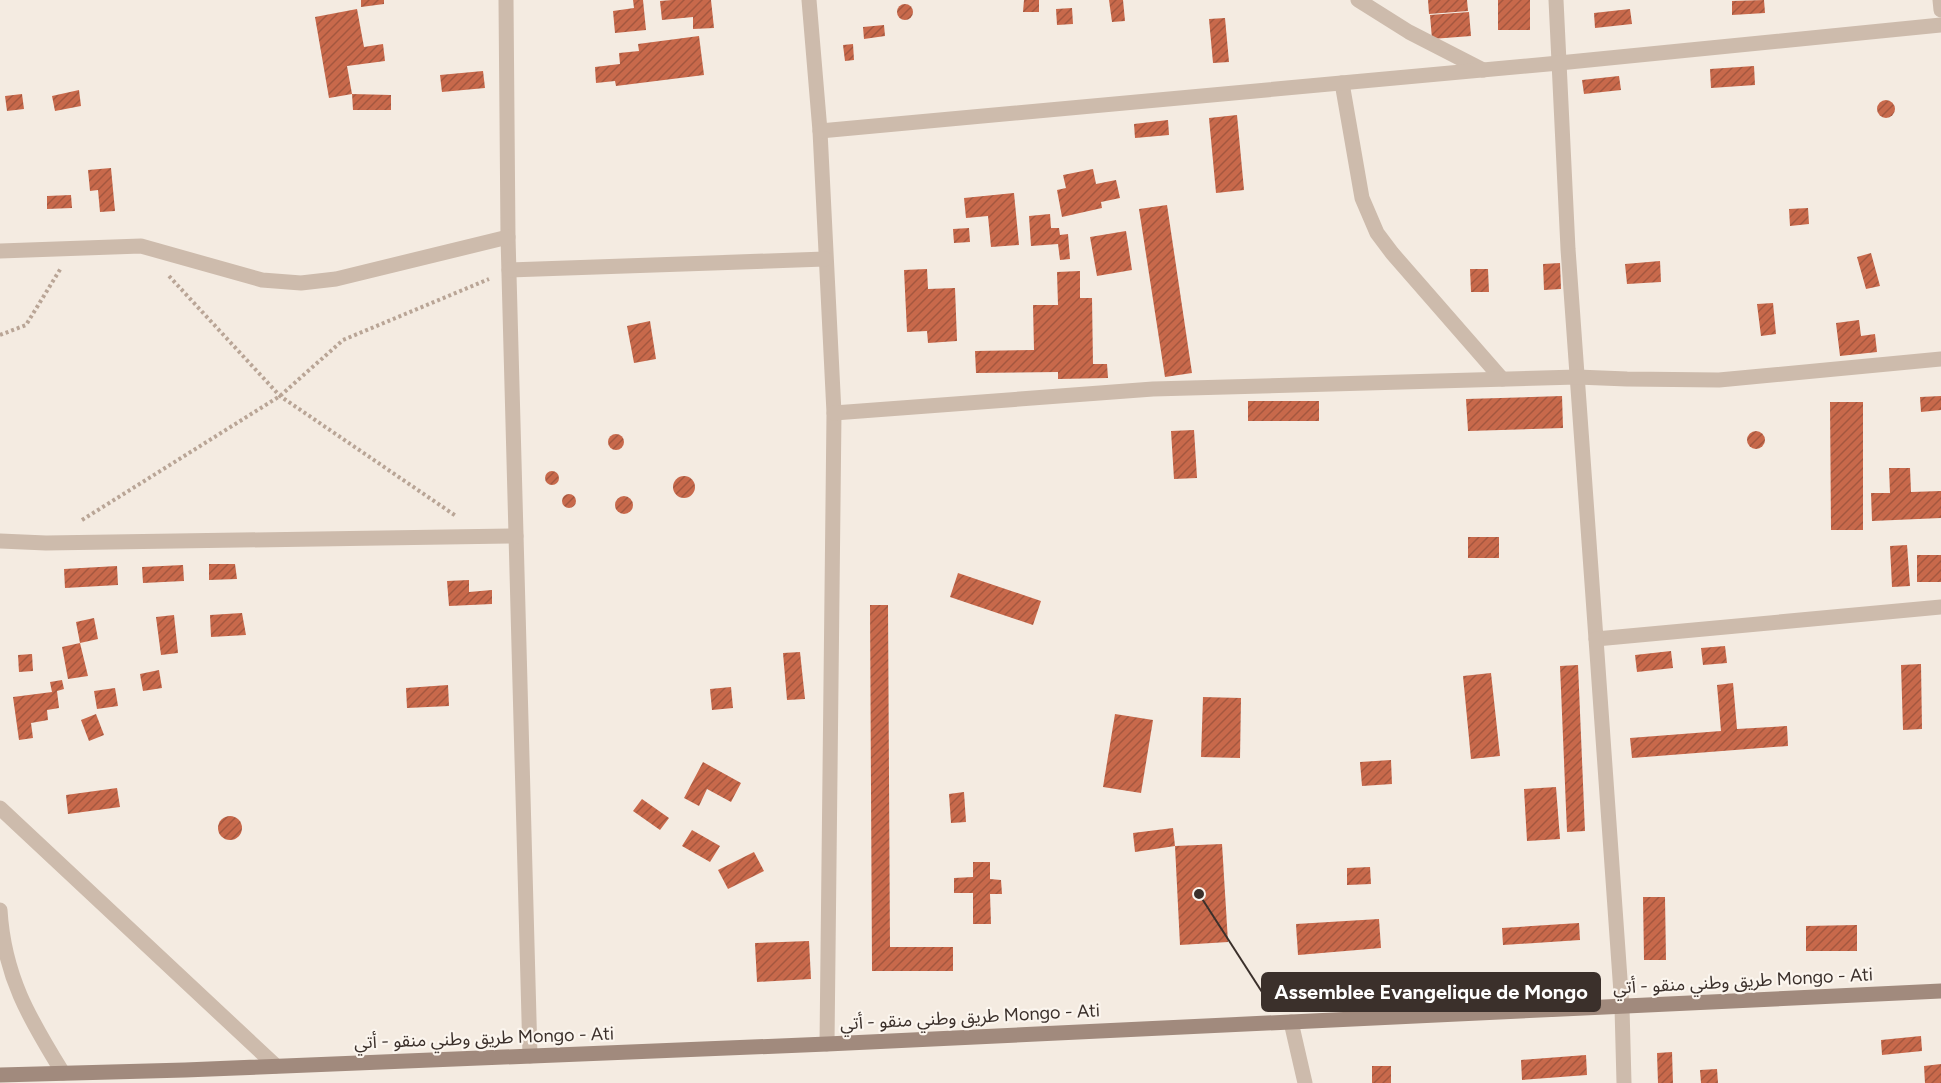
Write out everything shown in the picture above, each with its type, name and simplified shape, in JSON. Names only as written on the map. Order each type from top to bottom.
[{"type":"main road","name":"طريق وطني منقو - أتي Mongo - Ati","points":[[0,1075],[827,1044],[1941,992]]},
{"type":"street","points":[[506,0],[508,237],[530,1056]]},
{"type":"street","points":[[809,0],[820,131],[834,413],[827,1044]]},
{"type":"street","points":[[1358,0],[1409,32],[1483,70]]},
{"type":"street","points":[[1556,0],[1568,249],[1622,1007],[1624,1083]]},
{"type":"street","points":[[1940,0],[1941,10]]},
{"type":"street","points":[[820,131],[1559,63],[1941,25]]},
{"type":"street","points":[[1342,83],[1362,198],[1372,224],[1392,253],[1502,379]]},
{"type":"street","points":[[0,251],[141,246],[262,280],[301,283],[336,279],[508,237]]},
{"type":"street","points":[[509,270],[825,259]]},
{"type":"street","points":[[834,413],[1154,389],[1577,377],[1719,380],[1941,359]]},
{"type":"street","points":[[0,541],[46,543],[516,536]]},
{"type":"street","points":[[1596,639],[1941,607]]},
{"type":"street","points":[[0,808],[276,1066]]},
{"type":"street","points":[[0,910],[7,957],[18,992],[34,1026],[63,1074]]},
{"type":"street","points":[[1291,1022],[1305,1083]]},
{"type":"path","points":[[141,246],[280,396],[457,517]]},
{"type":"path","points":[[0,336],[26,325],[58,274],[70,248]]},
{"type":"path","points":[[77,524],[280,396],[343,340],[509,270]]},
{"type":"building","points":[[361,0],[384,0],[384,4],[361,7]]},
{"type":"building","points":[[633,0],[643,0],[646,30],[615,33],[613,11],[634,8]]},
{"type":"building","points":[[711,0],[714,28],[693,29],[693,17],[662,20],[660,1]]},
{"type":"building","points":[[1024,0],[1039,0],[1039,12],[1023,12]]},
{"type":"building","points":[[1109,0],[1123,0],[1125,21],[1112,22]]},
{"type":"building","points":[[1428,0],[1467,0],[1468,11],[1429,14]]},
{"type":"building","points":[[1498,0],[1530,0],[1530,30],[1498,30]]},
{"type":"building","points":[[1764,0],[1765,13],[1732,15],[1732,1]]},
{"type":"building","points":[[905,4],[911,6],[913,12],[911,18],[905,20],[899,18],[897,12],[899,6]]},
{"type":"building","points":[[1072,8],[1073,24],[1057,25],[1056,9]]},
{"type":"building","points":[[357,9],[364,47],[383,44],[385,61],[347,66],[352,94],[329,98],[315,17]]},
{"type":"building","points":[[1630,9],[1632,24],[1595,28],[1594,13]]},
{"type":"building","points":[[1469,12],[1471,36],[1432,39],[1430,15]]},
{"type":"building","points":[[1225,18],[1229,62],[1213,63],[1209,19]]},
{"type":"building","points":[[884,25],[885,36],[864,39],[863,27]]},
{"type":"building","points":[[699,36],[704,75],[616,86],[615,81],[596,83],[595,67],[620,64],[619,53],[639,51],[638,44]]},
{"type":"building","points":[[853,44],[854,60],[845,61],[843,45]]},
{"type":"building","points":[[1754,66],[1755,85],[1711,88],[1710,69]]},
{"type":"building","points":[[483,71],[485,88],[442,92],[440,75]]},
{"type":"building","points":[[1619,76],[1621,90],[1584,94],[1582,80]]},
{"type":"building","points":[[79,90],[81,106],[55,111],[52,96]]},
{"type":"building","points":[[22,94],[24,109],[7,111],[5,96]]},
{"type":"building","points":[[352,94],[391,95],[391,110],[353,110]]},
{"type":"building","points":[[1882,100],[1890,100],[1895,105],[1893,116],[1882,118],[1877,113],[1877,105]]},
{"type":"building","points":[[1237,115],[1244,190],[1216,193],[1209,118]]},
{"type":"building","points":[[1168,120],[1169,135],[1135,138],[1134,124]]},
{"type":"building","points":[[111,168],[115,211],[100,212],[98,190],[90,191],[88,170]]},
{"type":"building","points":[[1093,169],[1096,184],[1116,180],[1120,198],[1101,202],[1102,208],[1062,217],[1057,190],[1066,188],[1063,175]]},
{"type":"building","points":[[1014,193],[1019,245],[991,247],[988,216],[966,218],[964,198]]},
{"type":"building","points":[[71,195],[72,208],[47,209],[47,196]]},
{"type":"building","points":[[1167,205],[1192,373],[1165,377],[1139,209]]},
{"type":"building","points":[[1808,208],[1809,224],[1790,226],[1789,209]]},
{"type":"building","points":[[1050,214],[1051,228],[1059,228],[1060,235],[1068,234],[1070,259],[1060,260],[1058,244],[1031,246],[1029,216]]},
{"type":"building","points":[[969,228],[970,242],[954,243],[953,229]]},
{"type":"building","points":[[1126,231],[1132,270],[1097,276],[1090,237]]},
{"type":"building","points":[[1871,253],[1880,286],[1866,289],[1857,257]]},
{"type":"building","points":[[1660,261],[1661,282],[1627,284],[1625,264]]},
{"type":"building","points":[[1560,263],[1561,289],[1544,290],[1543,264]]},
{"type":"building","points":[[927,269],[928,289],[955,288],[957,341],[928,343],[927,331],[907,332],[904,270]]},
{"type":"building","points":[[1470,269],[1488,269],[1489,292],[1471,292]]},
{"type":"building","points":[[1080,271],[1080,298],[1092,298],[1093,364],[1107,364],[1108,378],[1058,379],[1058,372],[976,373],[975,351],[1034,350],[1033,305],[1058,305],[1057,272]]},
{"type":"building","points":[[1773,303],[1776,334],[1761,336],[1757,304]]},
{"type":"building","points":[[1859,320],[1861,336],[1875,334],[1877,352],[1840,356],[1836,323]]},
{"type":"building","points":[[650,321],[656,359],[634,363],[627,326]]},
{"type":"building","points":[[1562,396],[1563,428],[1468,431],[1466,399]]},
{"type":"building","points":[[1941,396],[1941,410],[1921,412],[1920,397]]},
{"type":"building","points":[[1248,401],[1319,401],[1319,421],[1248,421]]},
{"type":"building","points":[[1830,402],[1863,402],[1863,530],[1831,530]]},
{"type":"building","points":[[1194,430],[1197,478],[1174,479],[1171,431]]},
{"type":"building","points":[[1752,431],[1760,431],[1765,436],[1763,447],[1752,449],[1747,444],[1747,436]]},
{"type":"building","points":[[616,434],[624,442],[616,450],[608,442]]},
{"type":"building","points":[[1889,468],[1910,468],[1911,492],[1941,491],[1941,518],[1872,521],[1871,493],[1890,493]]},
{"type":"building","points":[[552,471],[557,473],[559,478],[557,483],[552,485],[547,483],[545,478],[547,473]]},
{"type":"building","points":[[684,476],[692,479],[695,487],[692,495],[684,498],[676,495],[673,487],[676,479]]},
{"type":"building","points":[[566,494],[572,494],[576,501],[572,508],[566,508],[562,504],[562,498]]},
{"type":"building","points":[[624,496],[630,499],[633,505],[630,511],[624,514],[618,511],[615,505],[618,499]]},
{"type":"building","points":[[1468,537],[1499,537],[1499,558],[1468,558]]},
{"type":"building","points":[[1907,545],[1910,586],[1892,587],[1890,546]]},
{"type":"building","points":[[1917,555],[1941,555],[1941,582],[1917,582]]},
{"type":"building","points":[[209,564],[235,564],[237,579],[209,580]]},
{"type":"building","points":[[183,565],[184,581],[143,583],[142,567]]},
{"type":"building","points":[[117,566],[118,585],[65,588],[64,569]]},
{"type":"building","points":[[958,573],[1041,601],[1033,625],[950,597]]},
{"type":"building","points":[[469,580],[469,592],[492,590],[492,604],[449,606],[447,581]]},
{"type":"building","points":[[870,605],[888,605],[890,947],[953,947],[953,971],[872,971]]},
{"type":"building","points":[[242,613],[246,635],[211,637],[210,615]]},
{"type":"building","points":[[174,615],[178,653],[161,655],[156,617]]},
{"type":"building","points":[[94,618],[98,639],[80,643],[76,622]]},
{"type":"building","points":[[80,643],[88,676],[68,679],[62,647]]},
{"type":"building","points":[[1725,646],[1727,663],[1703,665],[1701,648]]},
{"type":"building","points":[[1671,651],[1673,668],[1637,672],[1635,655]]},
{"type":"building","points":[[800,652],[805,699],[787,700],[783,653]]},
{"type":"building","points":[[32,654],[33,671],[19,672],[18,655]]},
{"type":"building","points":[[1921,664],[1922,729],[1903,730],[1901,665]]},
{"type":"building","points":[[1578,665],[1585,831],[1567,832],[1560,666]]},
{"type":"building","points":[[159,670],[162,688],[143,691],[140,674]]},
{"type":"building","points":[[1491,673],[1500,756],[1471,759],[1463,676]]},
{"type":"building","points":[[62,680],[64,689],[57,691],[59,708],[47,710],[48,720],[31,723],[33,738],[19,740],[13,697],[52,692],[50,682]]},
{"type":"building","points":[[1733,683],[1737,729],[1787,726],[1788,746],[1632,758],[1630,738],[1721,731],[1717,685]]},
{"type":"building","points":[[448,685],[449,706],[407,708],[406,688]]},
{"type":"building","points":[[731,687],[733,708],[712,710],[710,689]]},
{"type":"building","points":[[115,688],[118,706],[97,709],[94,691]]},
{"type":"building","points":[[1203,697],[1241,698],[1240,758],[1201,757]]},
{"type":"building","points":[[96,714],[104,735],[89,741],[81,720]]},
{"type":"building","points":[[1115,714],[1153,720],[1141,793],[1103,787]]},
{"type":"building","points":[[1391,760],[1392,784],[1362,786],[1360,762]]},
{"type":"building","points":[[703,762],[741,783],[731,802],[707,789],[699,806],[684,798]]},
{"type":"building","points":[[1556,787],[1560,839],[1527,841],[1524,789]]},
{"type":"building","points":[[117,788],[120,807],[68,814],[66,795]]},
{"type":"building","points":[[964,792],[966,822],[951,823],[949,794]]},
{"type":"building","points":[[642,799],[669,818],[660,830],[633,811]]},
{"type":"building","points":[[230,816],[235,817],[241,823],[241,833],[235,839],[230,840],[225,839],[219,833],[218,828],[219,823],[225,817]]},
{"type":"building","points":[[1173,828],[1175,846],[1135,852],[1133,833]]},
{"type":"building","points":[[692,830],[720,846],[710,862],[682,846]]},
{"type":"building","points":[[1222,844],[1228,942],[1180,945],[1175,846]]},
{"type":"building","points":[[754,852],[764,871],[728,889],[718,870]]},
{"type":"building","points":[[973,862],[990,862],[990,879],[1001,880],[1002,894],[990,894],[991,924],[973,924],[973,893],[954,893],[954,878],[973,877]]},
{"type":"building","points":[[1370,867],[1371,884],[1347,885],[1347,868]]},
{"type":"building","points":[[1643,897],[1665,897],[1666,960],[1644,960]]},
{"type":"building","points":[[1379,919],[1381,948],[1298,955],[1296,924]]},
{"type":"building","points":[[1579,923],[1580,940],[1503,945],[1502,928]]},
{"type":"building","points":[[1857,925],[1857,951],[1806,951],[1806,926]]},
{"type":"building","points":[[809,941],[811,979],[757,982],[755,943]]},
{"type":"building","points":[[1921,1036],[1922,1051],[1882,1055],[1881,1040]]},
{"type":"building","points":[[1672,1052],[1673,1083],[1658,1083],[1657,1053]]},
{"type":"building","points":[[1586,1055],[1587,1075],[1522,1080],[1521,1060]]},
{"type":"building","points":[[1941,1064],[1941,1083],[1925,1083],[1924,1066]]},
{"type":"building","points":[[1372,1066],[1391,1066],[1391,1083],[1372,1083]]},
{"type":"building","points":[[1717,1069],[1718,1083],[1701,1083],[1700,1070]]},
{"type":"place","name":"Assemblee Evangelique de Mongo","points":[[1199,894]]}]
